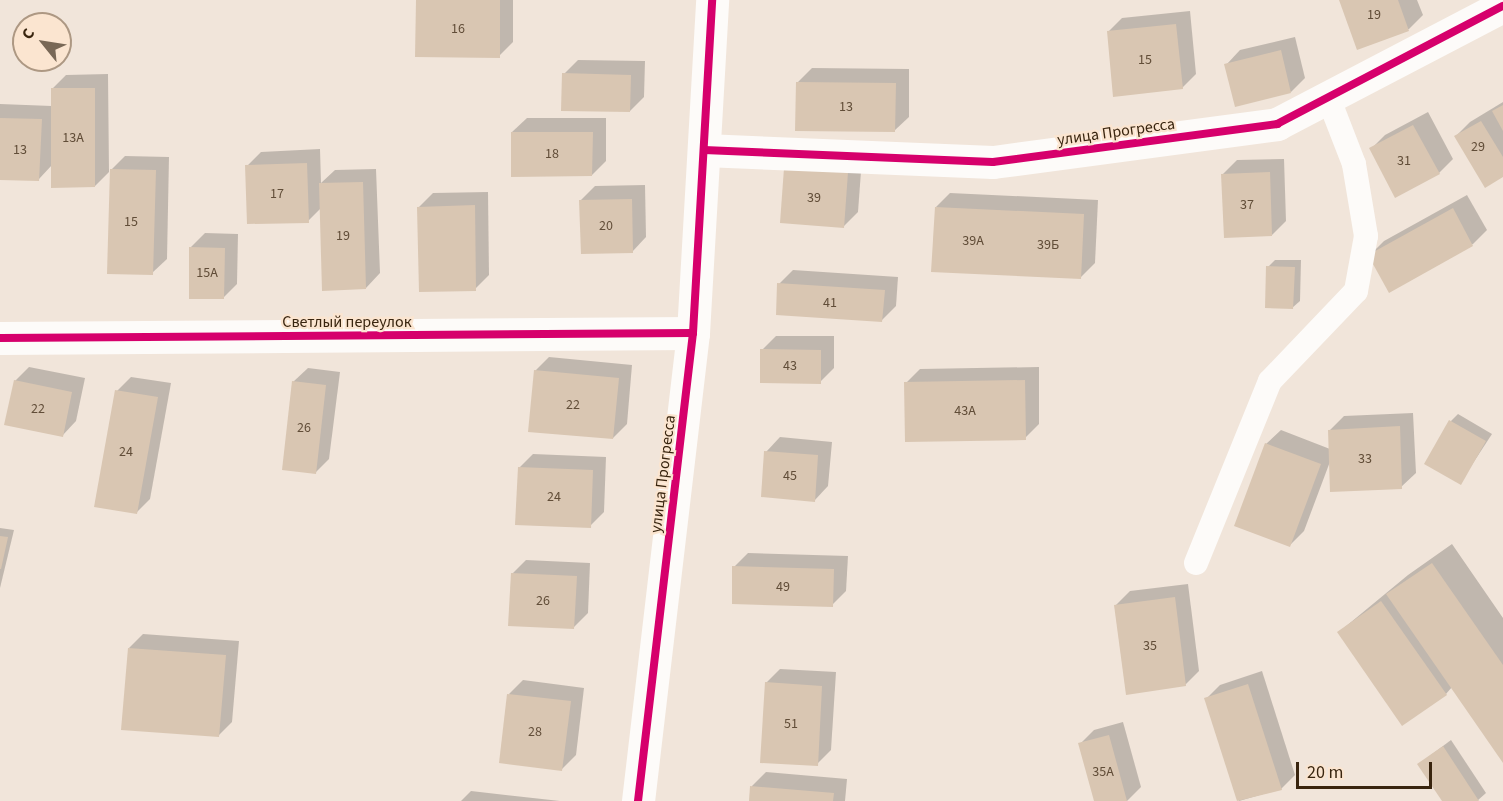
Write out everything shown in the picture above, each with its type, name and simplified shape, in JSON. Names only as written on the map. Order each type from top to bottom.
[{"type":"street","name":"улица Прогресса","points":[[638,801],[693,333],[712,0]]},
{"type":"street","name":"улица Прогресса","points":[[704,150],[993,162],[1277,124],[1503,6]]},
{"type":"street","name":"Светлый переулок","points":[[0,338],[693,333]]},
{"type":"lane","points":[[1196,563],[1270,381],[1356,291],[1366,236],[1354,164],[1328,97]]},
{"type":"building","points":[[416,0],[500,0],[500,58],[415,57]]},
{"type":"building","points":[[1339,0],[1398,0],[1409,31],[1357,50]]},
{"type":"building","points":[[1176,24],[1183,89],[1113,97],[1107,31]]},
{"type":"building","points":[[1281,50],[1291,93],[1235,107],[1224,64]]},
{"type":"building","points":[[562,73],[631,75],[630,112],[561,111]]},
{"type":"building","points":[[796,82],[896,83],[895,132],[795,131]]},
{"type":"building","points":[[51,88],[95,88],[95,187],[51,188]]},
{"type":"building","points":[[1503,105],[1503,131],[1492,111]]},
{"type":"building","points":[[0,118],[42,119],[39,181],[0,180]]},
{"type":"building","points":[[1481,121],[1503,157],[1503,177],[1485,188],[1454,136]]},
{"type":"building","points":[[1413,125],[1440,174],[1395,198],[1369,148]]},
{"type":"building","points":[[511,132],[593,132],[592,176],[511,177]]},
{"type":"building","points":[[307,163],[309,223],[247,224],[245,165]]},
{"type":"building","points":[[784,168],[848,172],[844,228],[780,223]]},
{"type":"building","points":[[110,169],[156,170],[153,275],[107,274]]},
{"type":"building","points":[[1270,172],[1272,236],[1224,238],[1221,174]]},
{"type":"building","points":[[363,182],[366,289],[322,291],[319,183]]},
{"type":"building","points":[[632,199],[633,253],[581,254],[579,200]]},
{"type":"building","points":[[475,205],[476,291],[419,292],[417,207]]},
{"type":"building","points":[[935,207],[1084,214],[1081,279],[931,272]]},
{"type":"building","points":[[1453,208],[1473,246],[1389,293],[1368,255]]},
{"type":"building","points":[[189,247],[225,248],[224,299],[189,299]]},
{"type":"building","points":[[1266,266],[1295,267],[1293,309],[1265,308]]},
{"type":"building","points":[[777,283],[885,290],[882,322],[776,315]]},
{"type":"building","points":[[760,349],[821,350],[821,384],[760,383]]},
{"type":"building","points":[[534,370],[619,378],[613,439],[528,432]]},
{"type":"building","points":[[14,380],[72,392],[63,437],[4,425]]},
{"type":"building","points":[[1025,380],[1026,440],[905,442],[904,382]]},
{"type":"building","points":[[292,381],[326,385],[316,474],[282,470]]},
{"type":"building","points":[[115,390],[158,397],[137,514],[94,507]]},
{"type":"building","points":[[1449,420],[1486,441],[1461,485],[1424,464]]},
{"type":"building","points":[[1400,426],[1402,489],[1330,492],[1328,430]]},
{"type":"building","points":[[1265,443],[1321,464],[1290,547],[1234,526]]},
{"type":"building","points":[[764,451],[818,455],[815,502],[761,497]]},
{"type":"building","points":[[518,467],[593,470],[591,528],[515,525]]},
{"type":"building","points":[[0,536],[8,537],[1,569],[0,569]]},
{"type":"building","points":[[1432,563],[1503,665],[1503,763],[1386,594]]},
{"type":"building","points":[[732,566],[834,569],[833,607],[732,604]]},
{"type":"building","points":[[511,573],[577,576],[574,629],[508,626]]},
{"type":"building","points":[[1175,597],[1186,686],[1126,695],[1114,605]]},
{"type":"building","points":[[1381,601],[1447,695],[1402,726],[1337,632]]},
{"type":"building","points":[[128,648],[226,655],[219,737],[121,730]]},
{"type":"building","points":[[765,682],[822,686],[818,766],[760,763]]},
{"type":"building","points":[[1248,684],[1282,790],[1237,801],[1204,698]]},
{"type":"building","points":[[507,694],[571,701],[562,771],[499,763]]},
{"type":"building","points":[[1109,735],[1127,801],[1094,801],[1078,743]]},
{"type":"building","points":[[1443,746],[1479,801],[1442,801],[1417,764]]},
{"type":"building","points":[[750,786],[834,793],[833,801],[749,801]]},
{"type":"cycle path","points":[[638,801],[693,333],[712,0]]},
{"type":"cycle path","points":[[704,150],[993,162],[1277,124],[1503,6]]},
{"type":"cycle path","points":[[0,338],[693,333]]}]
